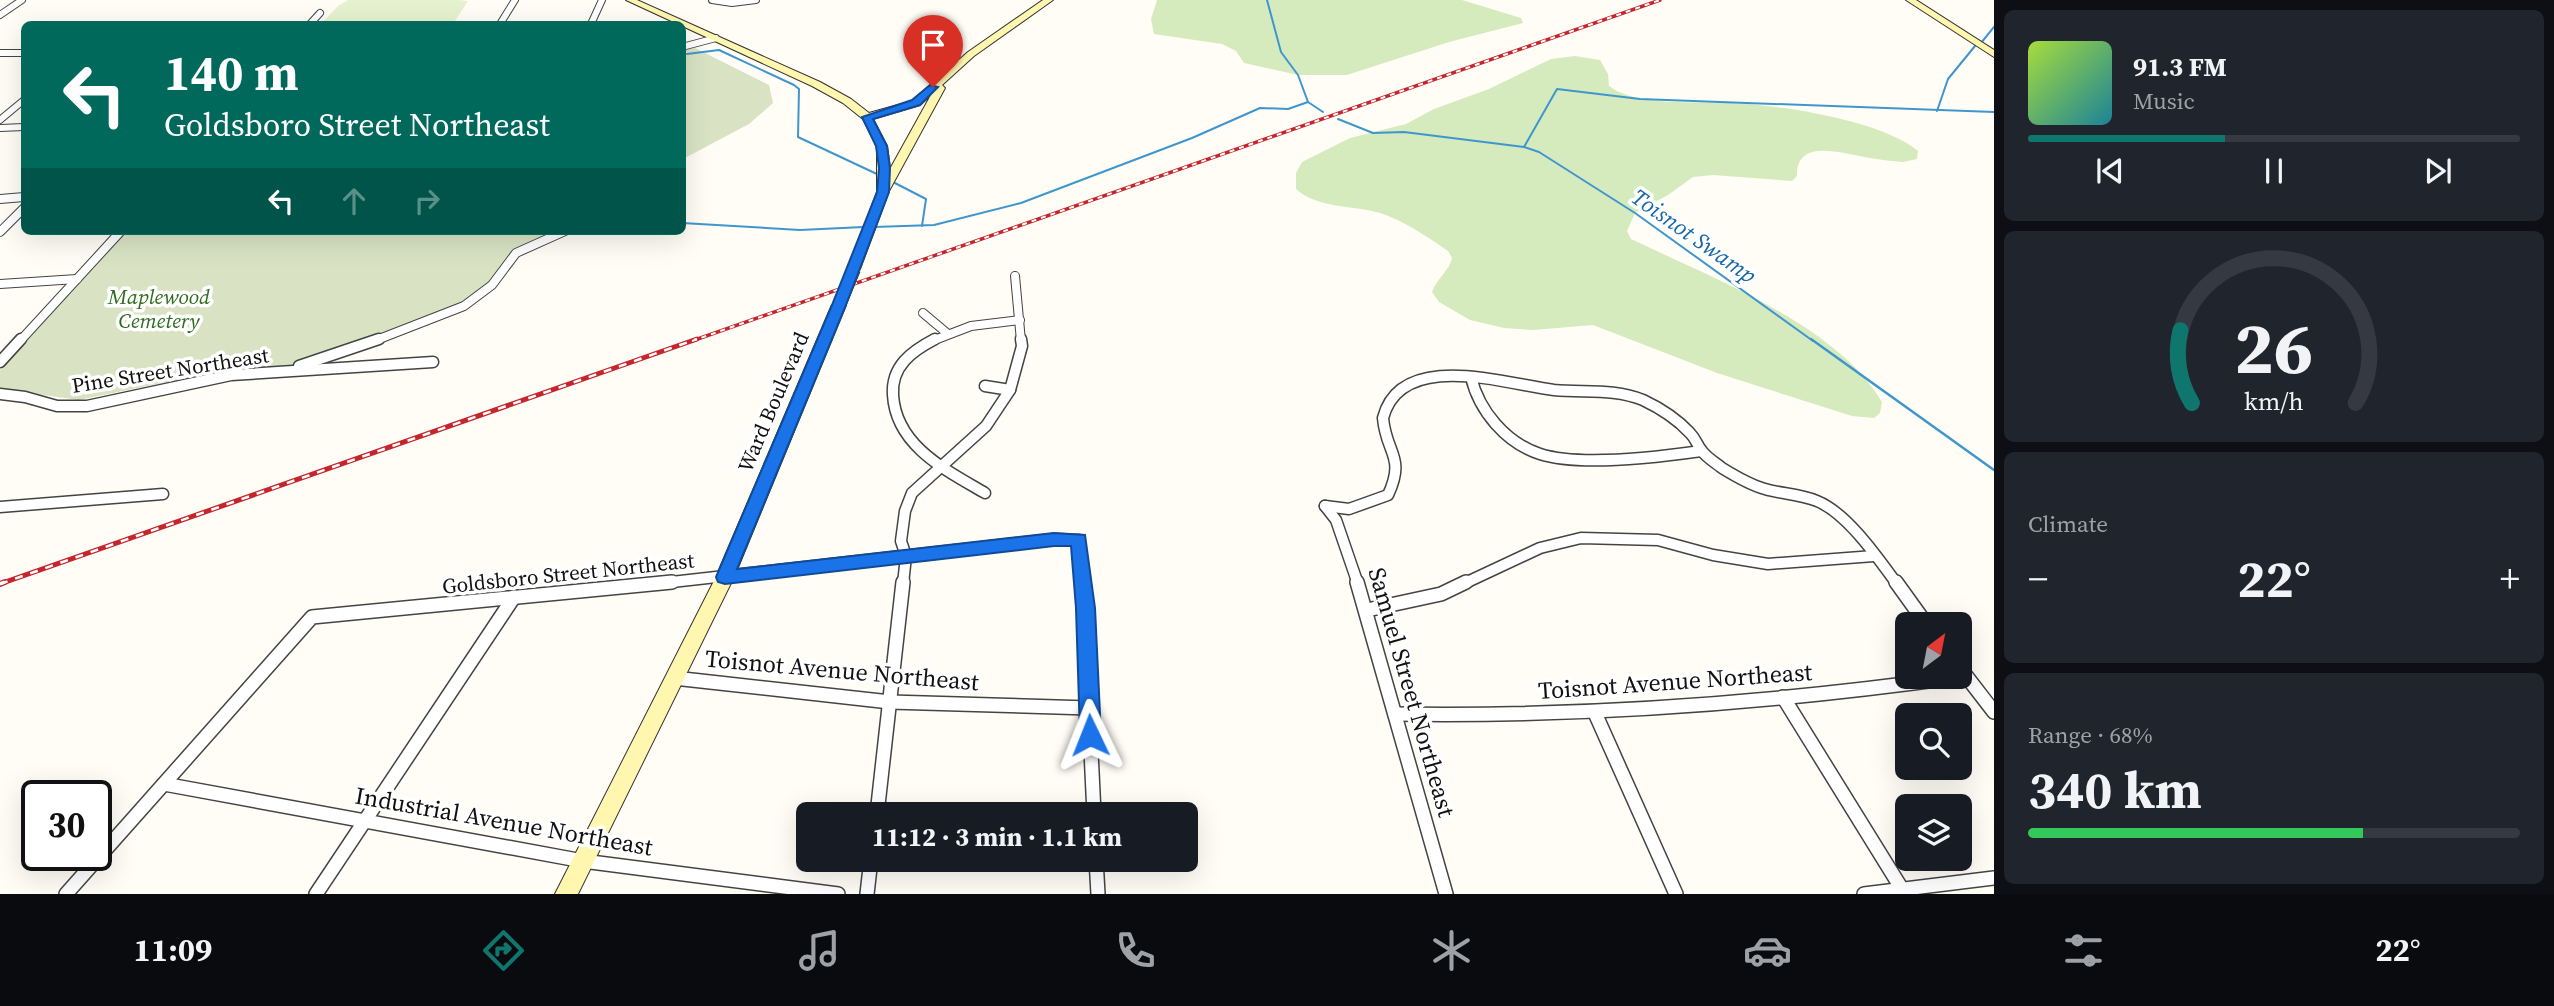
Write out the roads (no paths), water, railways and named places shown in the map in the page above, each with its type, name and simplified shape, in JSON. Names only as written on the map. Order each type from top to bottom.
[{"type":"main road","points":[[630,0],[678,21]]},
{"type":"main road","points":[[686,25],[816,84],[847,101],[867,117],[916,103],[989,40],[1049,0]]},
{"type":"main road","points":[[1910,0],[1994,54]]},
{"type":"main road","points":[[883,192],[933,99],[951,72]]},
{"type":"main road","name":"Ward Boulevard","points":[[566,894],[725,577],[839,305],[883,192],[882,146],[867,117]]},
{"type":"street","points":[[0,15],[22,0]]},
{"type":"street","points":[[502,21],[515,0]]},
{"type":"street","points":[[592,21],[602,0]]},
{"type":"street","points":[[712,0],[732,3],[756,0]]},
{"type":"street","points":[[313,21],[320,13]]},
{"type":"street","points":[[686,46],[716,38]]},
{"type":"street","points":[[0,53],[21,53]]},
{"type":"street","points":[[0,120],[21,102]]},
{"type":"street","points":[[0,128],[21,127]]},
{"type":"street","points":[[0,199],[21,197]]},
{"type":"street","points":[[0,232],[21,211]]},
{"type":"street","points":[[0,362],[117,235]]},
{"type":"street","points":[[286,370],[422,324],[464,306],[492,285],[516,253],[556,235]]},
{"type":"street","points":[[878,802],[906,556],[901,541],[905,511],[912,493],[986,425],[1010,390],[1022,346],[1015,276]]},
{"type":"street","points":[[0,284],[77,279]]},
{"type":"street","points":[[923,313],[948,334]]},
{"type":"street","points":[[985,493],[943,466],[915,443],[902,427],[892,384],[898,368],[912,353],[948,334],[982,324],[1020,320]]},
{"type":"street","name":"Pine Street Northeast","points":[[0,394],[24,397],[57,407],[87,406],[210,379],[286,370],[433,362]]},
{"type":"street","name":"Samuel Street Northeast","points":[[1446,894],[1367,610],[1336,520],[1325,506],[1349,509],[1388,495],[1397,474],[1392,449],[1383,429],[1383,413],[1391,398],[1404,387],[1434,377],[1471,377]]},
{"type":"street","points":[[1700,451],[1679,455],[1571,458],[1541,455],[1496,423],[1478,402],[1471,377],[1487,377],[1557,390],[1630,395],[1664,413],[1695,439],[1700,451],[1755,486],[1812,498],[1831,508],[1874,556],[1917,612]]},
{"type":"street","points":[[985,386],[1010,390]]},
{"type":"street","points":[[0,508],[163,494]]},
{"type":"street","points":[[1367,610],[1441,594],[1540,548],[1581,538],[1658,540],[1713,555],[1768,564],[1874,556]]},
{"type":"street","name":"Goldsboro Street Northeast","points":[[164,784],[312,617],[725,577],[1054,539],[1079,540],[1086,608],[1089,708]]},
{"type":"street","points":[[316,894],[514,597]]},
{"type":"street","name":"Toisnot Avenue Northeast","points":[[674,677],[890,702],[1089,708]]},
{"type":"street","name":"Toisnot Avenue Northeast","points":[[1395,714],[1487,716],[1595,713],[1783,697],[1895,683]]},
{"type":"street","points":[[1972,687],[1994,712]]},
{"type":"street","points":[[1783,697],[1904,892]]},
{"type":"street","points":[[1089,708],[1093,802]]},
{"type":"street","points":[[1595,713],[1676,894]]},
{"type":"street","points":[[66,894],[164,784]]},
{"type":"street","name":"Industrial Avenue Northeast","points":[[164,784],[583,861],[838,894]]},
{"type":"street","points":[[867,894],[870,872]]},
{"type":"street","points":[[1097,872],[1098,894]]},
{"type":"street","points":[[1864,894],[1904,892],[1994,878]]},
{"type":"waterway","name":"Toisnot Swamp","points":[[1267,0],[1281,52],[1298,75],[1308,102]]},
{"type":"waterway","points":[[1981,43],[1994,27]]},
{"type":"waterway","points":[[1937,110],[1948,79],[1975,46]]},
{"type":"waterway","points":[[687,54],[719,50],[794,85],[799,89],[798,137],[879,175]]},
{"type":"waterway","points":[[1524,147],[1557,89],[1640,99],[1937,110]]},
{"type":"waterway","points":[[922,225],[934,225],[1021,203],[1192,138],[1260,108],[1288,109],[1308,102]]},
{"type":"waterway","name":"Toisnot Swamp","points":[[1308,102],[1323,112]]},
{"type":"waterway","points":[[1937,110],[1994,112]]},
{"type":"waterway","name":"Toisnot Swamp","points":[[1338,119],[1373,133],[1404,132],[1524,147]]},
{"type":"waterway","name":"Toisnot Swamp","points":[[1524,147],[1539,152],[1635,213],[1813,341]]},
{"type":"waterway","points":[[891,181],[926,199],[922,225]]},
{"type":"waterway","points":[[686,223],[800,230],[864,227]]},
{"type":"waterway","points":[[874,227],[922,225]]},
{"type":"waterway","name":"Toisnot Swamp","points":[[1811,339],[1994,470]]},
{"type":"railway","points":[[692,341],[1660,0]]},
{"type":"railway","points":[[5,582],[0,584],[697,339]]},
{"type":"park label","name":"Maplewood Cemetery","points":[[159,308]]}]
